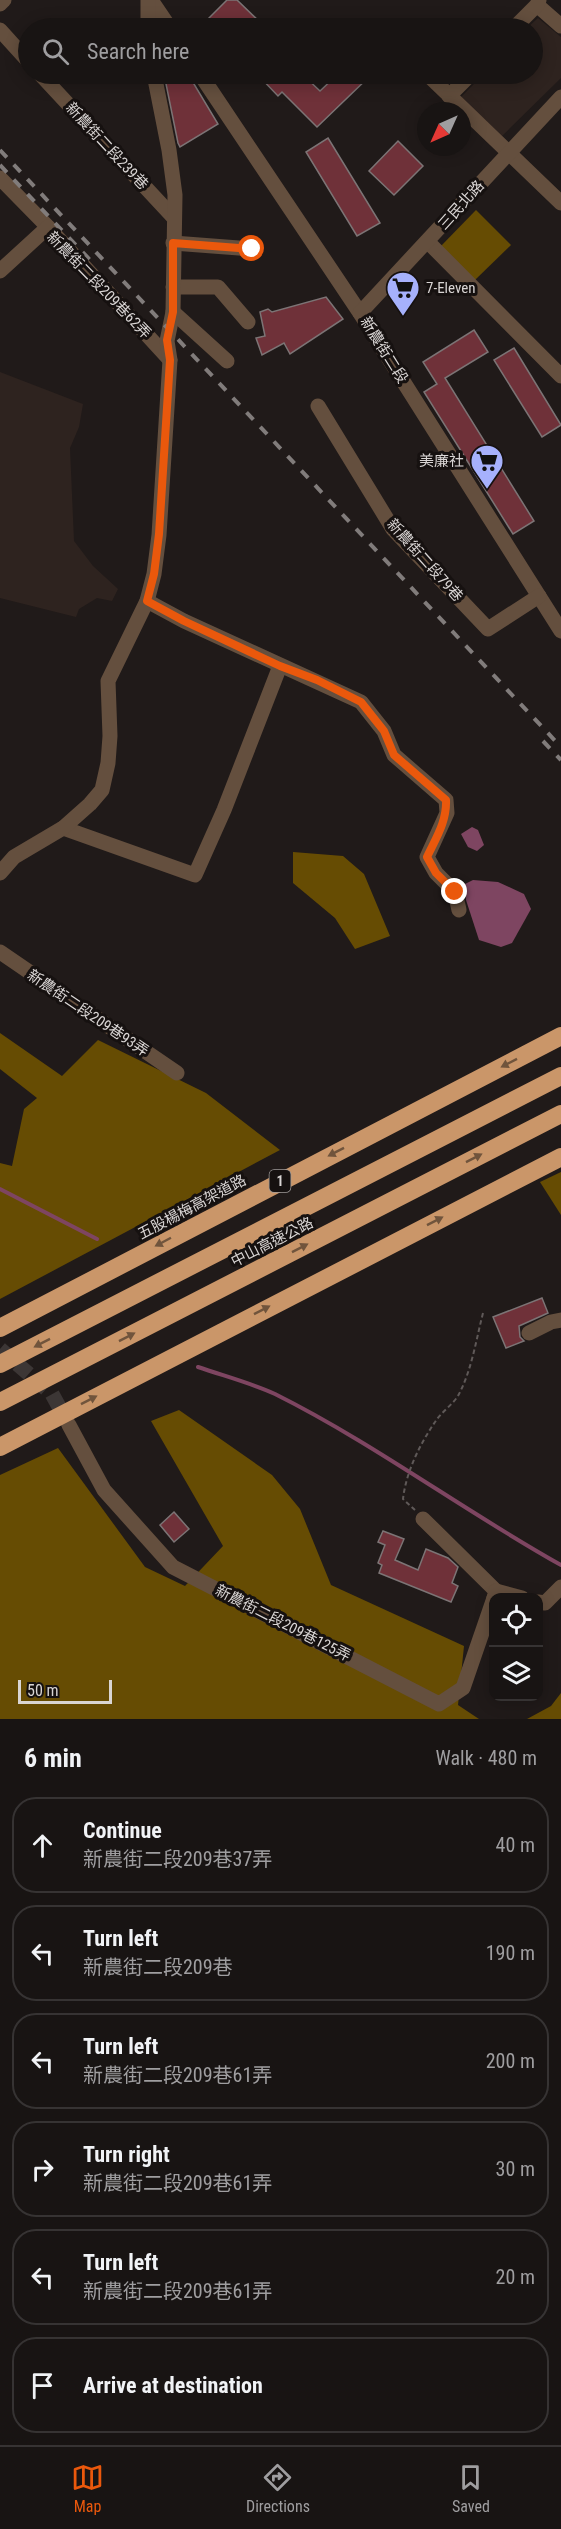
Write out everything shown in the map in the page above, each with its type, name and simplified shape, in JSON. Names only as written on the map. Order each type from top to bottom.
[{"type":"highway","name":"五股楊梅高架道路","points":[[0,1328],[561,1036]]},
{"type":"highway","name":"中山高速公路","points":[[0,1364],[561,1076]]},
{"type":"highway","name":"中山高速公路","points":[[0,1402],[561,1114]]},
{"type":"highway","points":[[0,1447],[561,1157]]},
{"type":"street","points":[[0,4],[4,0]]},
{"type":"street","points":[[148,18],[149,0]]},
{"type":"street","points":[[149,0],[162,18]]},
{"type":"street","points":[[524,18],[538,3],[561,26]]},
{"type":"street","points":[[0,30],[18,50]]},
{"type":"street","name":"新農街二段239巷","points":[[49,84],[174,218]]},
{"type":"street","points":[[0,873],[14,857],[63,828],[102,790],[108,763],[110,736],[108,681],[147,601],[154,574],[159,534],[170,360],[167,340],[173,312],[175,195],[170,150],[156,84]]},
{"type":"street","name":"新農街二段","points":[[207,84],[360,313],[561,630]]},
{"type":"street","points":[[437,84],[561,203]]},
{"type":"street","points":[[449,96],[461,84]]},
{"type":"street","name":"三民北路","points":[[360,313],[561,97]]},
{"type":"street","points":[[0,178],[48,227]]},
{"type":"street","name":"新農街二段209巷62弄","points":[[0,271],[48,227],[170,360]]},
{"type":"street","points":[[428,242],[561,376]]},
{"type":"street","points":[[173,243],[252,249]]},
{"type":"street","points":[[173,287],[218,287],[248,321]]},
{"type":"street","points":[[173,312],[228,361]]},
{"type":"street","name":"新農街二段79巷","points":[[318,406],[393,529],[488,629],[538,596]]},
{"type":"street","points":[[147,601],[184,621],[361,702],[384,731],[394,755],[446,800],[444,821],[427,857],[436,873],[455,892],[459,910]]},
{"type":"street","points":[[63,828],[195,875],[224,810],[280,666]]},
{"type":"street","name":"新農街二段209巷93弄","points":[[0,952],[177,1073]]},
{"type":"street","points":[[529,1333],[551,1322],[561,1320]]},
{"type":"street","name":"新農街二段209巷125弄","points":[[69,1425],[104,1490],[173,1567],[439,1704],[463,1688],[489,1610]]},
{"type":"street","points":[[423,1519],[492,1593]]},
{"type":"street","points":[[543,1603],[561,1587]]},
{"type":"path","points":[[423,1519],[403,1498],[408,1477],[435,1421],[458,1396],[470,1366],[483,1313]]},
{"type":"shaded area","points":[[543,22],[561,37],[561,78],[502,136],[471,107],[471,102],[466,102],[461,97],[474,84],[543,84]]},
{"type":"shaded area","points":[[476,210],[511,245],[475,280],[441,246]]},
{"type":"shaded area","points":[[0,372],[83,404],[79,427],[70,448],[74,541],[93,566],[118,589],[112,601],[97,598],[79,609],[76,617],[0,598]]},
{"type":"shaded area","points":[[472,827],[478,830],[484,845],[477,851],[468,847],[461,834]]},
{"type":"shaded area","points":[[293,852],[343,856],[364,874],[390,936],[355,949],[335,918],[293,883]]},
{"type":"shaded area","points":[[473,880],[498,882],[524,894],[531,909],[512,943],[501,947],[479,940],[466,900],[465,884]]},
{"type":"shaded area","points":[[0,1033],[62,1076],[98,1040],[206,1093],[280,1150],[0,1299],[0,1163],[12,1166],[24,1109],[37,1098],[0,1069]]},
{"type":"shaded area","points":[[561,1172],[561,1215],[540,1182]]},
{"type":"shaded area","points":[[179,1410],[272,1475],[300,1509],[331,1585],[464,1646],[458,1705],[479,1719],[0,1719],[0,1475],[58,1448],[145,1567],[185,1586],[223,1546],[151,1421]]},
{"type":"shaded area","points":[[561,1693],[561,1719],[527,1719],[551,1706]]},
{"type":"building","points":[[227,0],[237,0],[256,18],[209,18]]},
{"type":"building","points":[[166,84],[194,84],[218,124],[180,147]]},
{"type":"building","points":[[267,84],[313,84],[320,91],[327,84],[362,84],[317,127],[282,92],[278,96]]},
{"type":"building","points":[[328,138],[380,223],[357,236],[306,152]]},
{"type":"building","points":[[398,141],[423,166],[394,195],[369,171]]},
{"type":"building","points":[[326,297],[343,319],[290,354],[284,343],[262,355],[256,338],[265,336],[260,312],[268,309],[272,312]]},
{"type":"building","points":[[474,330],[488,352],[445,378],[534,521],[513,534],[424,392],[437,384],[423,362]]},
{"type":"building","points":[[514,348],[561,425],[542,437],[494,360]]},
{"type":"building","points":[[542,1298],[548,1313],[519,1326],[520,1337],[524,1341],[506,1348],[493,1317]]},
{"type":"building","points":[[174,1512],[189,1529],[174,1542],[160,1525]]},
{"type":"building","points":[[383,1531],[404,1539],[395,1560],[418,1570],[426,1549],[448,1558],[458,1567],[452,1583],[458,1586],[451,1602],[379,1573],[382,1565],[378,1563],[385,1545],[378,1542]]},
{"type":"waterway","points":[[0,1189],[97,1239]]},
{"type":"waterway","points":[[198,1367],[266,1390],[312,1413],[561,1565]]},
{"type":"tunnel","points":[[0,1349],[52,1394],[68,1423]]},
{"type":"railway","points":[[0,150],[561,747]]},
{"type":"railway","points":[[0,165],[92,262]]},
{"type":"railway","points":[[543,741],[561,760]]},
{"type":"place","name":"7-Eleven","points":[[403,317]]},
{"type":"place","name":"美廉社","points":[[487,490]]},
{"type":"route","points":[[252,249],[173,243],[173,312],[167,340],[170,360],[159,534],[154,574],[147,601],[184,621],[361,702],[384,731],[394,755],[446,800],[447,813],[427,857],[436,873],[455,892]]}]
